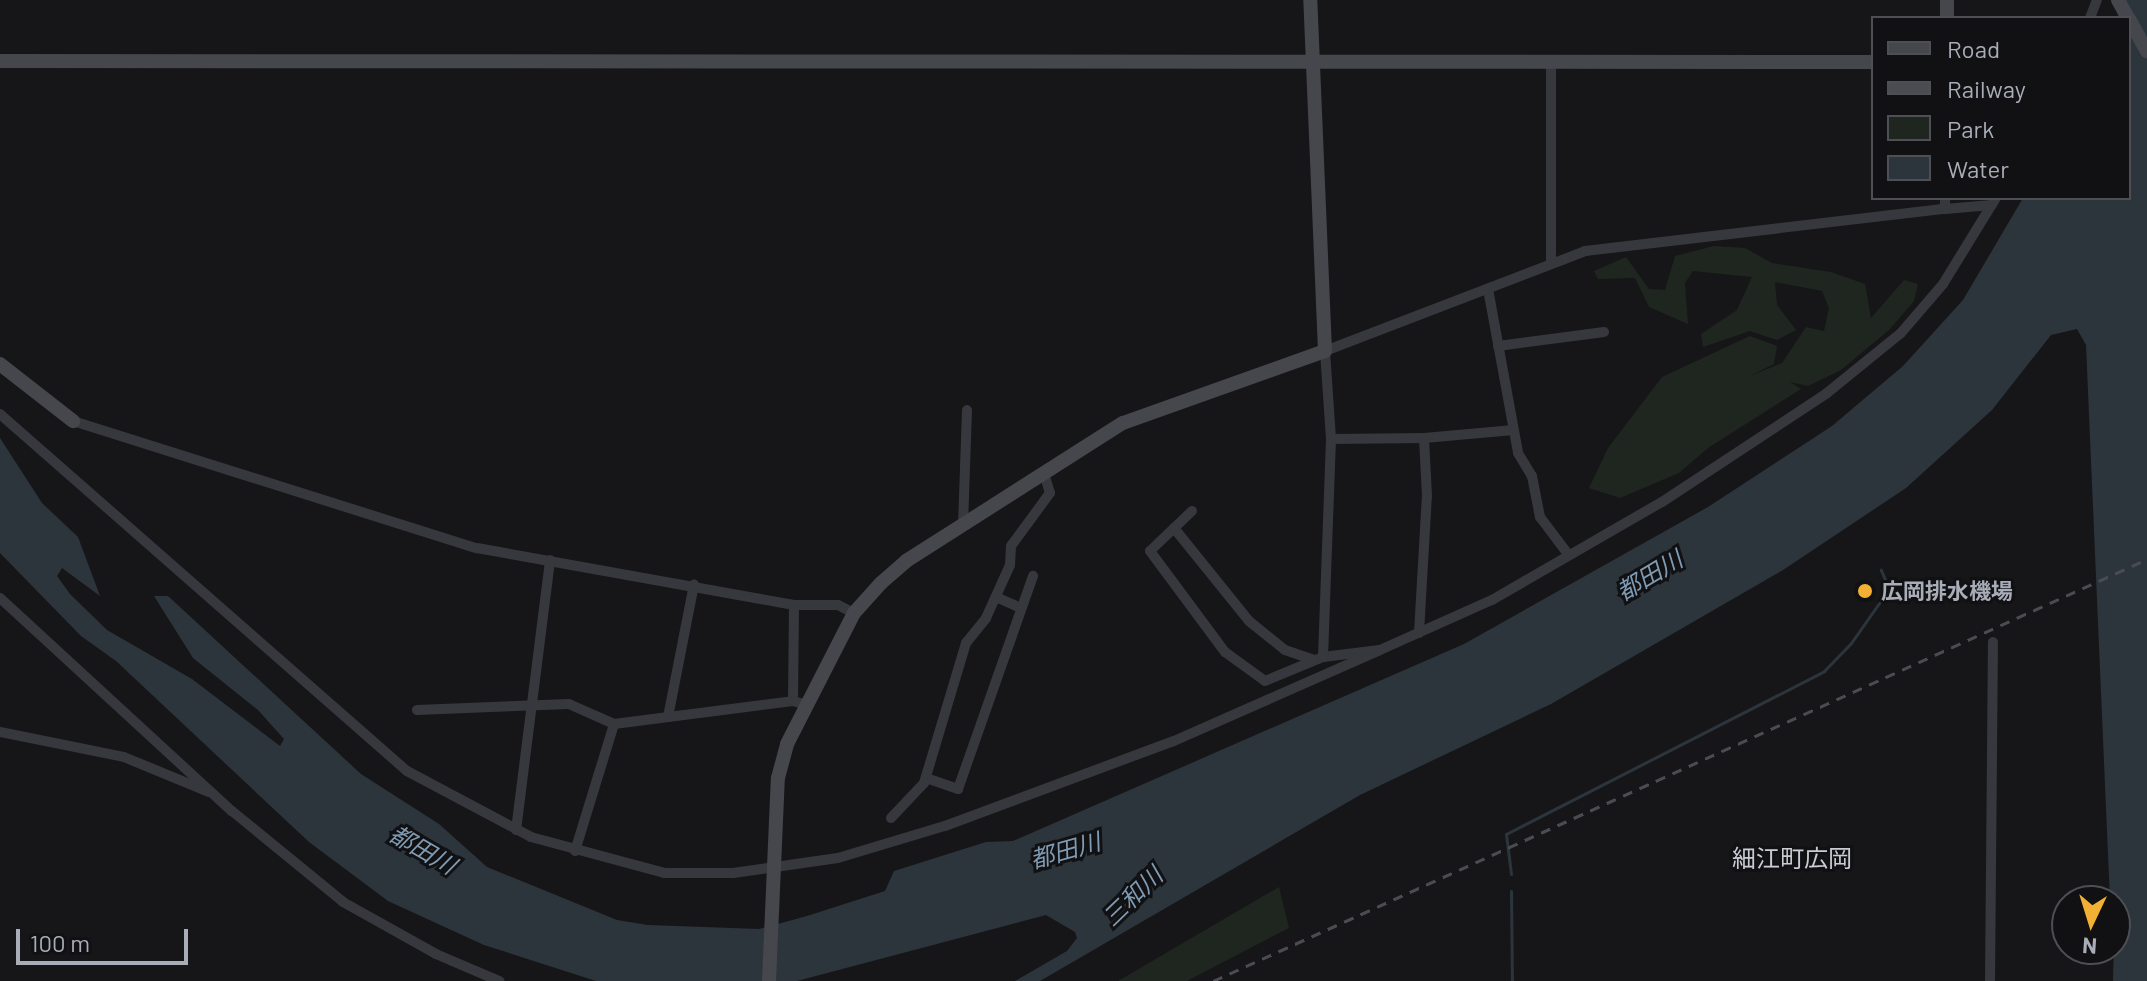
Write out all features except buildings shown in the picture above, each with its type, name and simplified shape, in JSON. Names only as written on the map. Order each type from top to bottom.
[{"type":"street","points":[[1310,0],[1331,439],[1318,658]]},
{"type":"street","points":[[2131,23],[2147,51]]},
{"type":"street","points":[[0,61],[1313,59],[1871,62]]},
{"type":"street","points":[[1551,60],[1551,263]]},
{"type":"street","points":[[769,981],[778,778],[800,703],[854,613],[906,561],[1044,473],[1123,423],[1325,351],[1551,263],[1628,245],[1945,204],[1994,202]]},
{"type":"street","points":[[0,414],[407,771],[516,830],[575,851],[664,873],[774,871],[838,858],[958,821],[1187,736],[1492,600],[1748,448],[1901,333],[1943,284],[1994,202]]},
{"type":"street","points":[[1488,289],[1518,453],[1532,476],[1540,517],[1568,554]]},
{"type":"street","points":[[1498,346],[1604,332]]},
{"type":"street","points":[[0,364],[73,421],[477,548],[794,605],[838,605],[854,613]]},
{"type":"street","points":[[963,525],[967,410]]},
{"type":"street","points":[[1331,439],[1424,438],[1514,430]]},
{"type":"street","points":[[1419,633],[1427,496],[1424,438]]},
{"type":"street","points":[[891,818],[926,778],[966,643],[996,597],[1010,565],[1011,546],[1050,493],[1044,473]]},
{"type":"street","points":[[1192,511],[1150,551],[1225,652],[1265,681],[1318,658],[1380,650]]},
{"type":"street","points":[[1174,528],[1249,621],[1285,650],[1318,658]]},
{"type":"street","points":[[516,830],[550,560]]},
{"type":"street","points":[[926,778],[958,789],[1033,576]]},
{"type":"street","points":[[668,717],[694,585]]},
{"type":"street","points":[[996,597],[1021,608]]},
{"type":"street","points":[[0,598],[211,792],[343,902],[436,954],[499,981]]},
{"type":"street","points":[[794,605],[800,703]]},
{"type":"street","points":[[1990,981],[1993,642]]},
{"type":"street","points":[[417,710],[569,704],[614,724],[800,703]]},
{"type":"street","points":[[575,851],[614,724]]},
{"type":"street","points":[[0,732],[124,757],[211,792]]},
{"type":"green space","points":[[1714,246],[1745,248],[1772,263],[1831,272],[1865,284],[1871,318],[1904,280],[1918,284],[1914,301],[1889,330],[1841,370],[1808,386],[1790,382],[1801,389],[1708,448],[1679,473],[1620,498],[1589,488],[1608,448],[1662,377],[1750,336],[1777,346],[1774,364],[1750,376],[1782,363],[1806,327],[1824,331],[1829,308],[1822,291],[1775,282],[1777,305],[1796,330],[1777,340],[1750,331],[1703,347],[1701,334],[1737,310],[1752,277],[1693,271],[1685,283],[1688,324],[1649,307],[1635,278],[1598,279],[1594,271],[1626,257],[1649,289],[1665,290],[1675,256]]},
{"type":"green space","points":[[1279,887],[1289,928],[1187,981],[1118,981]]},
{"type":"water","points":[[2126,0],[2147,0],[2147,981],[2113,981],[2113,965],[2131,965],[2131,885],[2109,885],[2086,345],[2077,329],[2051,335],[1992,410],[1906,488],[1783,570],[1551,704],[1360,795],[1040,981],[1015,981],[1067,951],[1077,938],[1075,932],[1046,915],[797,981],[596,981],[484,945],[388,901],[309,842],[116,661],[81,636],[0,553],[0,438],[42,503],[78,537],[100,596],[62,568],[57,576],[70,594],[107,630],[192,679],[280,746],[284,739],[258,710],[193,658],[154,596],[168,596],[361,774],[439,824],[487,867],[617,920],[648,925],[759,929],[885,891],[894,871],[986,842],[1013,841],[1464,644],[1708,507],[1832,426],[1903,366],[1963,300],[2022,200],[2131,200],[2131,16],[2118,16]]},
{"type":"waterway","points":[[1511,874],[1506,834],[1824,671],[1851,643],[1889,589],[1881,570]]},
{"type":"waterway","points":[[1511,891],[1512,981]]},
{"type":"railway","points":[[1213,981],[2147,559]]},
{"type":"place","name":"広岡排水機場","points":[[1865,591]]},
{"type":"district","name":"細江町広岡","points":[[1792,858]]},
{"type":"water label","name":"都田川","points":[[1649,575]]},
{"type":"water label","name":"都田川","points":[[423,849]]},
{"type":"water label","name":"都田川","points":[[1065,850]]},
{"type":"water label","name":"三和川","points":[[1132,896]]}]
